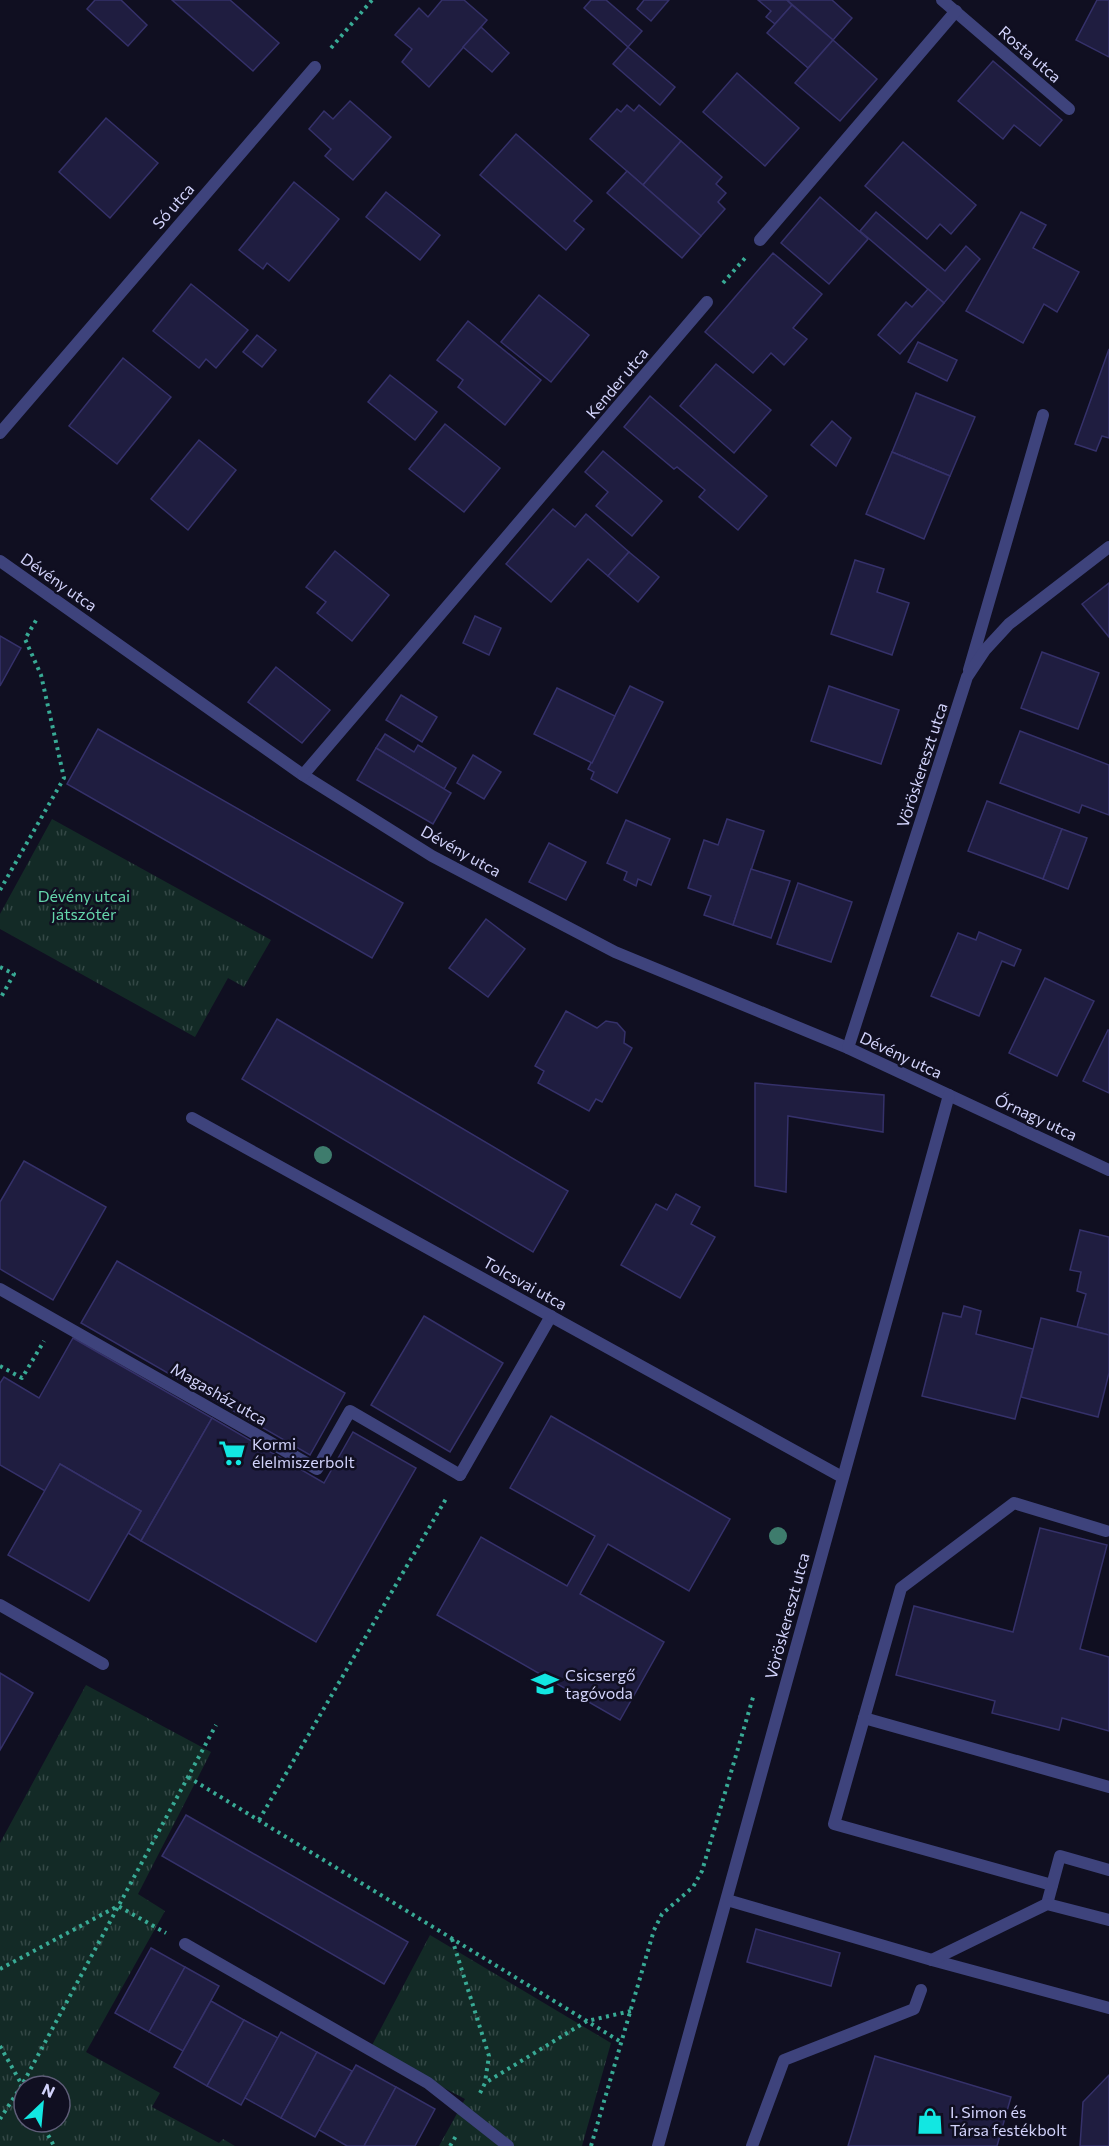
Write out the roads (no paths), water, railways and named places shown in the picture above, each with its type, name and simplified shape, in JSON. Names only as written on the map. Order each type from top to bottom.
[{"type":"street","name":"Rosta utca","points":[[942,0],[1069,109]]},
{"type":"street","points":[[760,240],[956,11]]},
{"type":"street","name":"Só utca","points":[[0,433],[315,67]]},
{"type":"street","name":"Kender utca","points":[[303,776],[707,302]]},
{"type":"street","points":[[968,677],[1043,415]]},
{"type":"street","name":"Vöröskereszt utca","points":[[848,1048],[968,677],[984,650],[1009,624],[1109,547]]},
{"type":"street","name":"Dévény utca","points":[[0,561],[303,776],[432,856],[615,952],[848,1048],[949,1095]]},
{"type":"street","name":"Vöröskereszt utca","points":[[658,2146],[949,1095]]},
{"type":"street","name":"Őrnagy utca","points":[[949,1095],[1109,1170]]},
{"type":"street","name":"Tolcsvai utca","points":[[192,1118],[842,1477]]},
{"type":"street","name":"Magasház utca","points":[[0,1288],[317,1469],[350,1411],[460,1475],[552,1316]]},
{"type":"street","points":[[1052,1885],[834,1824],[901,1588],[1014,1503],[1106,1531]]},
{"type":"street","points":[[0,1605],[103,1664]]},
{"type":"street","points":[[864,1718],[1109,1787]]},
{"type":"street","points":[[1047,1904],[1060,1856],[1109,1870]]},
{"type":"street","points":[[727,1900],[932,1960],[1109,2008]]},
{"type":"street","points":[[932,1960],[1047,1904],[1109,1920]]},
{"type":"street","points":[[185,1944],[428,2083],[508,2146]]},
{"type":"street","points":[[752,2146],[784,2060],[914,2009],[921,1990]]},
{"type":"place","name":"Kormi élelmiszerbolt","points":[[232,1453]]},
{"type":"place","name":"Csicsergő tagóvoda","points":[[545,1684]]},
{"type":"place","name":"I. Simon és Társa festékbolt","points":[[930,2121]]},
{"type":"park label","name":"Dévény utcai játszótér","points":[[84,905]]}]
